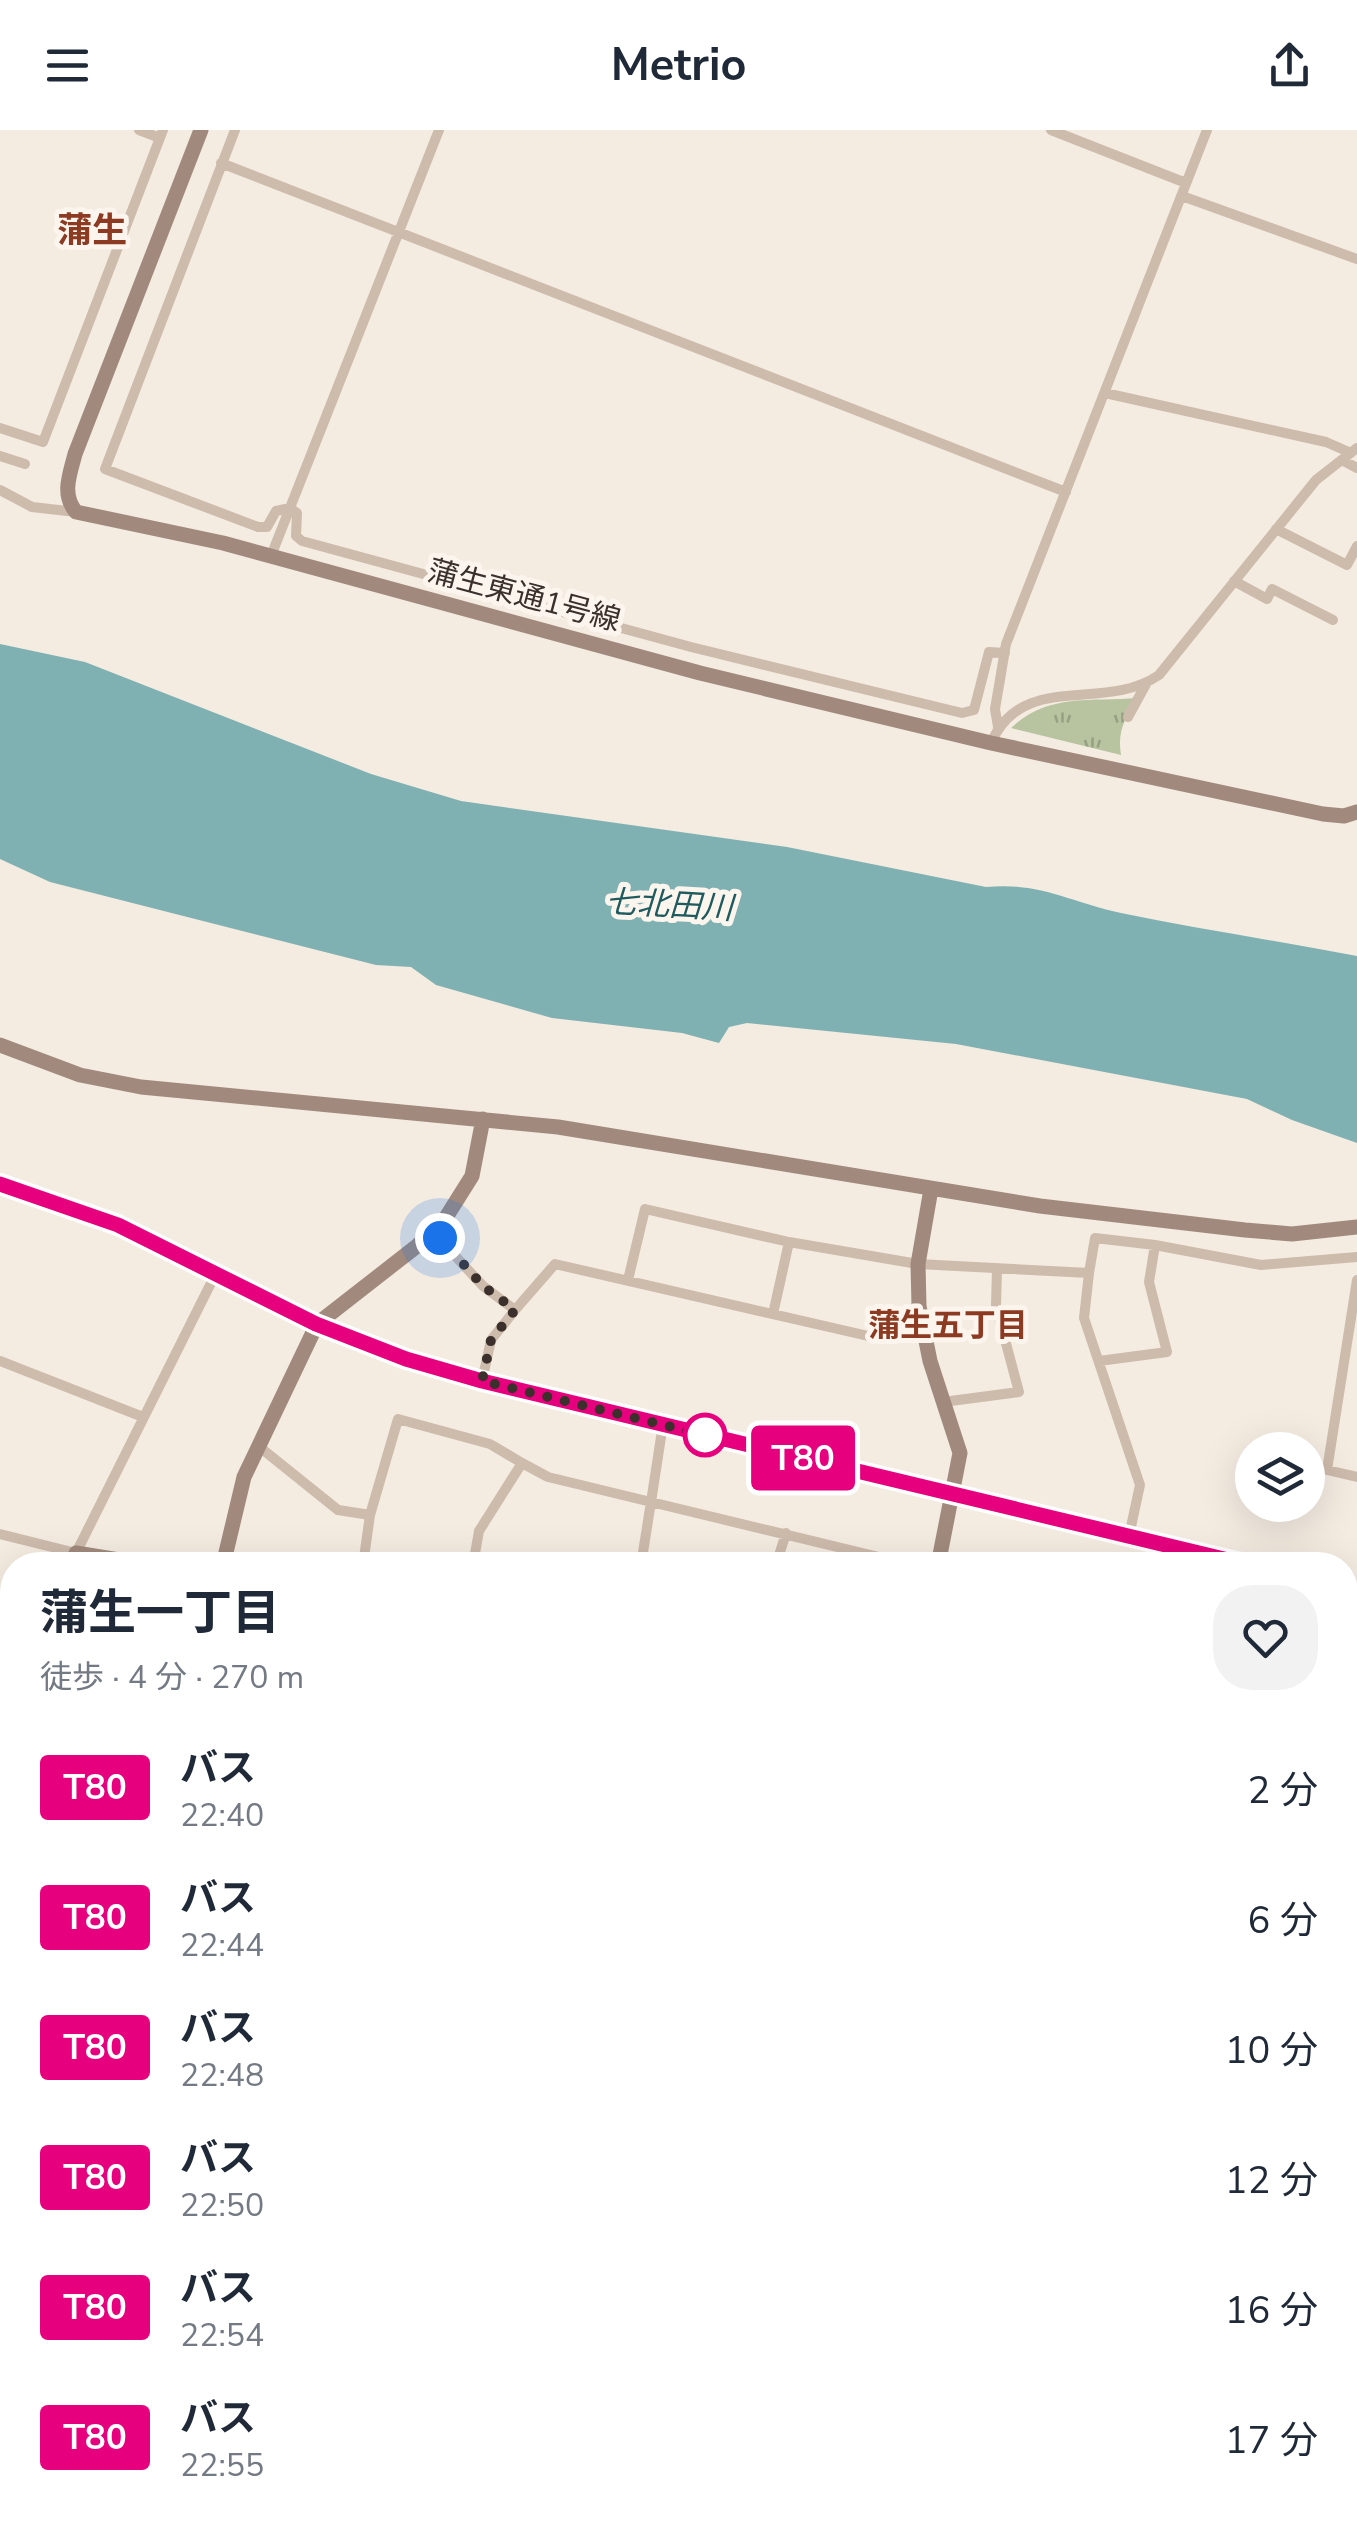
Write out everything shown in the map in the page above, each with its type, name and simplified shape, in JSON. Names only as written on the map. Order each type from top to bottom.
[{"type":"street","points":[[0,428],[43,442],[162,134],[140,130]]},
{"type":"street","points":[[76,512],[70,505],[67,488],[76,454],[201,130]]},
{"type":"street","points":[[235,130],[105,469],[258,527],[267,527],[276,511],[290,508]]},
{"type":"street","points":[[271,556],[439,130]]},
{"type":"street","points":[[1054,130],[1186,183]]},
{"type":"street","points":[[998,727],[995,710],[1005,653],[1207,130]]},
{"type":"street","points":[[222,163],[1066,492]]},
{"type":"street","points":[[1182,196],[1357,259]]},
{"type":"street","points":[[1105,393],[1326,442],[1350,454],[1357,468]]},
{"type":"street","points":[[991,743],[998,727],[1026,704],[1046,697],[1108,694],[1146,684],[1180,653],[1316,480],[1350,454]]},
{"type":"street","points":[[0,456],[24,464]]},
{"type":"street","points":[[0,490],[32,507],[76,512]]},
{"type":"street","points":[[290,508],[296,513],[296,536],[302,541],[691,647],[962,713],[974,710],[989,652],[1005,653]]},
{"type":"street","name":"蒲生東通1号線","points":[[76,512],[223,543],[700,673],[991,743],[1324,814],[1344,816],[1357,812]]},
{"type":"street","points":[[1276,529],[1347,565],[1357,546]]},
{"type":"street","points":[[1234,581],[1268,600],[1272,588],[1334,620]]},
{"type":"street","points":[[1128,717],[1146,684]]},
{"type":"street","points":[[0,1046],[80,1075],[125,1084],[640,1138],[1040,1206],[1280,1234],[1357,1227]]},
{"type":"street","points":[[226,1552],[233,1515],[257,1445],[316,1324],[434,1232],[472,1176],[483,1119]]},
{"type":"street","points":[[0,1184],[118,1225],[316,1324],[406,1359],[482,1381],[1195,1552]]},
{"type":"street","points":[[931,1189],[918,1264],[922,1330],[960,1452],[941,1552]]},
{"type":"street","points":[[628,1280],[644,1210],[789,1242],[918,1264],[1090,1273]]},
{"type":"street","points":[[434,1232],[483,1286],[515,1310]]},
{"type":"street","points":[[1129,1536],[1140,1486],[1084,1318],[1095,1238],[1261,1265],[1357,1257]]},
{"type":"street","points":[[773,1314],[789,1242]]},
{"type":"street","points":[[1099,1362],[1167,1352],[1149,1282],[1155,1245]]},
{"type":"street","points":[[482,1381],[491,1340],[555,1264],[876,1338],[922,1330]]},
{"type":"street","points":[[942,1402],[1019,1392],[996,1306],[997,1268]]},
{"type":"street","points":[[79,1552],[216,1273]]},
{"type":"street","points":[[1357,1280],[1327,1470],[1357,1477]]},
{"type":"street","points":[[0,1361],[143,1417]]},
{"type":"street","points":[[365,1552],[370,1515],[398,1418],[490,1444],[548,1477],[861,1552]]},
{"type":"street","points":[[643,1552],[662,1424]]},
{"type":"street","points":[[257,1445],[338,1510],[370,1515]]},
{"type":"street","points":[[475,1552],[479,1532],[522,1463]]},
{"type":"street","points":[[780,1552],[786,1533]]},
{"type":"street","points":[[0,1534],[55,1552]]},
{"type":"green space","points":[[1137,698],[1121,732],[1121,755],[1011,728],[1054,704]]},
{"type":"water","name":"七北田川","points":[[0,644],[85,662],[371,774],[461,801],[787,847],[986,887],[1023,887],[1121,913],[1357,956],[1357,1143],[1247,1099],[956,1044],[747,1023],[729,1027],[719,1043],[682,1033],[552,1018],[436,985],[411,967],[376,965],[50,882],[0,859]]},
{"type":"bus line","name":"T80","points":[[0,1184],[118,1225],[292,1313],[406,1359],[482,1381],[1195,1552]]},
{"type":"district","name":"蒲生","points":[[92,230]]},
{"type":"district","name":"蒲生五丁目","points":[[948,1325]]},
{"type":"route","points":[[440,1238],[483,1286],[515,1310],[491,1340],[482,1381],[705,1435]]}]
